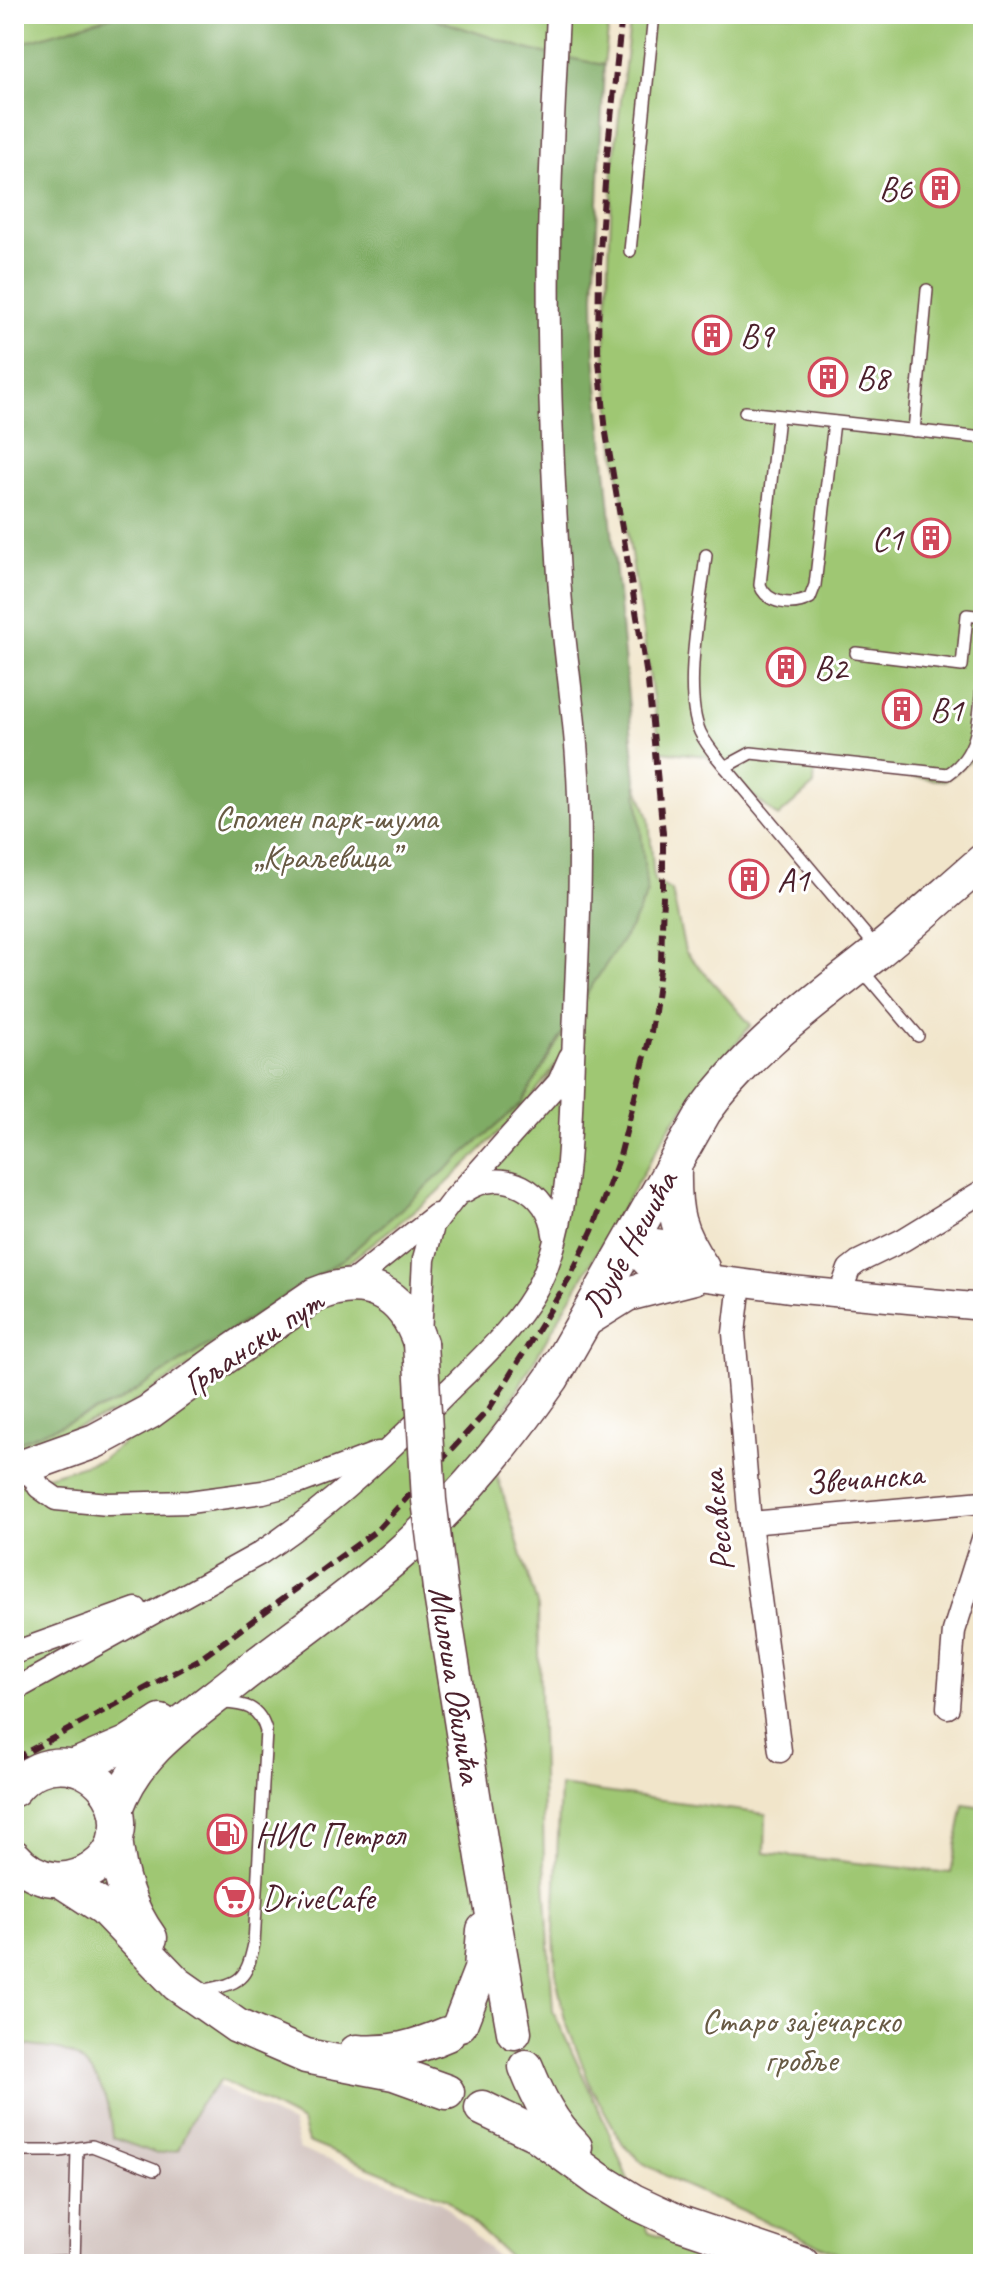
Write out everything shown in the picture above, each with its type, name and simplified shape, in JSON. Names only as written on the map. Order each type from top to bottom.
[{"type":"main road","name":"Љубе Нешића","points":[[289,1640],[400,1554],[469,1485],[537,1400],[587,1319],[704,1112],[732,1075],[762,1044],[976,872]]},
{"type":"main road","points":[[587,1319],[627,1294],[713,1276],[679,1231],[674,1213],[674,1165]]},
{"type":"main road","name":"Грљански пут","points":[[21,1468],[79,1448],[136,1420],[315,1295],[330,1288],[347,1286],[372,1288],[391,1297],[407,1314],[420,1343],[429,1500]]},
{"type":"main road","name":"Милоша Обилића","points":[[429,1500],[485,1870],[514,2032]]},
{"type":"main road","points":[[61,1880],[93,1870],[105,1858],[122,1791],[142,1759],[167,1733],[289,1640]]},
{"type":"main road","points":[[14,1789],[28,1775],[42,1768],[73,1767],[127,1744],[289,1640]]},
{"type":"main road","points":[[73,1767],[98,1780],[110,1795],[122,1881],[139,1923],[170,1960],[235,2011],[297,2038],[341,2050],[392,2052],[423,2044],[474,2019],[502,2023],[514,2032],[523,2045],[526,2067],[547,2113],[560,2132],[583,2155],[656,2201],[790,2260]]},
{"type":"main road","points":[[16,1860],[35,1874],[61,1880],[113,1916],[188,1993],[245,2031],[306,2056],[394,2073],[447,2092],[461,2103],[482,2108],[536,2134],[633,2201],[680,2223],[790,2260]]},
{"type":"main road","name":"Милоша Обилића","points":[[454,2029],[481,1970],[485,1870]]},
{"type":"main road","points":[[447,2092],[437,2063],[441,2045],[454,2029]]},
{"type":"main road","points":[[482,2108],[495,2106],[513,2095],[522,2082],[526,2067]]},
{"type":"street","points":[[14,1690],[290,1534],[390,1448],[473,1366],[517,1315],[541,1279],[555,1240],[566,1177],[574,1048],[580,828],[577,757],[559,578],[549,333],[558,14]]},
{"type":"street","points":[[420,1343],[425,1247],[433,1226],[559,1082],[574,1048]]},
{"type":"street","points":[[347,1286],[480,1182],[496,1180],[516,1183],[535,1194],[546,1207],[553,1223],[555,1240]]},
{"type":"street","points":[[840,1294],[849,1269],[858,1262],[903,1240],[983,1191]]},
{"type":"street","points":[[630,1242],[662,1243],[713,1276],[840,1294],[983,1307]]},
{"type":"street","name":"Ресавска","points":[[713,1276],[734,1333],[750,1523],[780,1751]]},
{"type":"street","points":[[21,1468],[56,1499],[108,1504],[189,1502],[276,1489],[390,1448]]},
{"type":"street","name":"Звечанска","points":[[750,1523],[983,1502]]},
{"type":"street","points":[[948,1707],[954,1631],[983,1539]]},
{"type":"street","points":[[14,1653],[194,1589]]},
{"type":"lane","points":[[630,251],[654,14]]},
{"type":"lane","points":[[914,431],[927,290]]},
{"type":"lane","points":[[745,412],[983,438]]},
{"type":"lane","points":[[778,416],[760,585],[764,595],[771,600],[799,603],[810,598],[815,585],[834,422]]},
{"type":"lane","points":[[706,555],[693,697],[700,731],[869,959],[918,1036]]},
{"type":"lane","points":[[856,653],[962,666],[967,615],[983,617]]},
{"type":"lane","points":[[725,767],[751,753],[948,774],[961,765],[972,750],[983,668]]},
{"type":"lane","points":[[205,1990],[238,1982],[250,1964],[254,1944],[266,1731],[254,1708],[243,1704],[209,1702]]},
{"type":"lane","points":[[14,2151],[92,2146],[154,2170]]},
{"type":"lane","points":[[14,2263],[74,2263],[77,2149]]},
{"type":"shaded area","points":[[14,1965],[205,2079],[292,2124],[299,2149],[440,2201],[504,2264],[14,2264]]},
{"type":"green space","name":"Спомен парк-шума „Краљевица”","points":[[14,14],[610,14],[604,65],[599,64],[580,169],[626,753],[649,818],[654,881],[672,891],[685,951],[751,1025],[672,1123],[487,1442],[538,1608],[544,1862],[553,2011],[609,2132],[649,2233],[743,2264],[517,2264],[447,2199],[308,2142],[302,2122],[221,2080],[198,2106],[178,2150],[157,2154],[113,2138],[105,2099],[85,2065],[62,2051],[14,2040],[14,1486],[101,1460],[502,1160],[562,1056],[524,1108],[436,1194],[341,1268],[122,1410],[14,1451]]},
{"type":"green space","name":"Спомен парк-шума „Краљевица”","points":[[119,14],[420,14],[530,50],[604,65],[594,296],[595,355],[647,894],[632,925],[580,1004],[521,1104],[345,1258],[118,1402],[14,1444],[14,45]]},
{"type":"green space","points":[[631,14],[983,14],[983,750],[945,781],[815,765],[814,785],[778,817],[706,756],[661,751],[616,456],[605,351],[613,168]]},
{"type":"green space","name":"Старо зајечарско гробље","points":[[560,1786],[766,1814],[765,1853],[951,1873],[964,1804],[983,1807],[983,2264],[861,2264],[677,2182],[643,2163],[623,2144],[591,2087],[565,2020],[556,1976],[554,1932]]},
{"type":"railway","points":[[14,1759],[200,1659],[377,1530],[489,1409],[569,1279],[592,1231],[620,1156],[651,1032],[661,963],[663,895],[663,833],[648,682],[606,433],[598,351],[599,264],[622,14]]},
{"type":"place","name":"B6","points":[[940,188]]},
{"type":"place","name":"B9","points":[[712,335]]},
{"type":"place","name":"B8","points":[[828,377]]},
{"type":"place","name":"C1","points":[[931,538]]},
{"type":"place","name":"B2","points":[[786,667]]},
{"type":"place","name":"B1","points":[[902,709]]},
{"type":"place","name":"A1","points":[[749,879]]},
{"type":"place","name":"НИС Петрол","points":[[227,1834]]},
{"type":"place","name":"DriveCafe","points":[[234,1897]]}]
